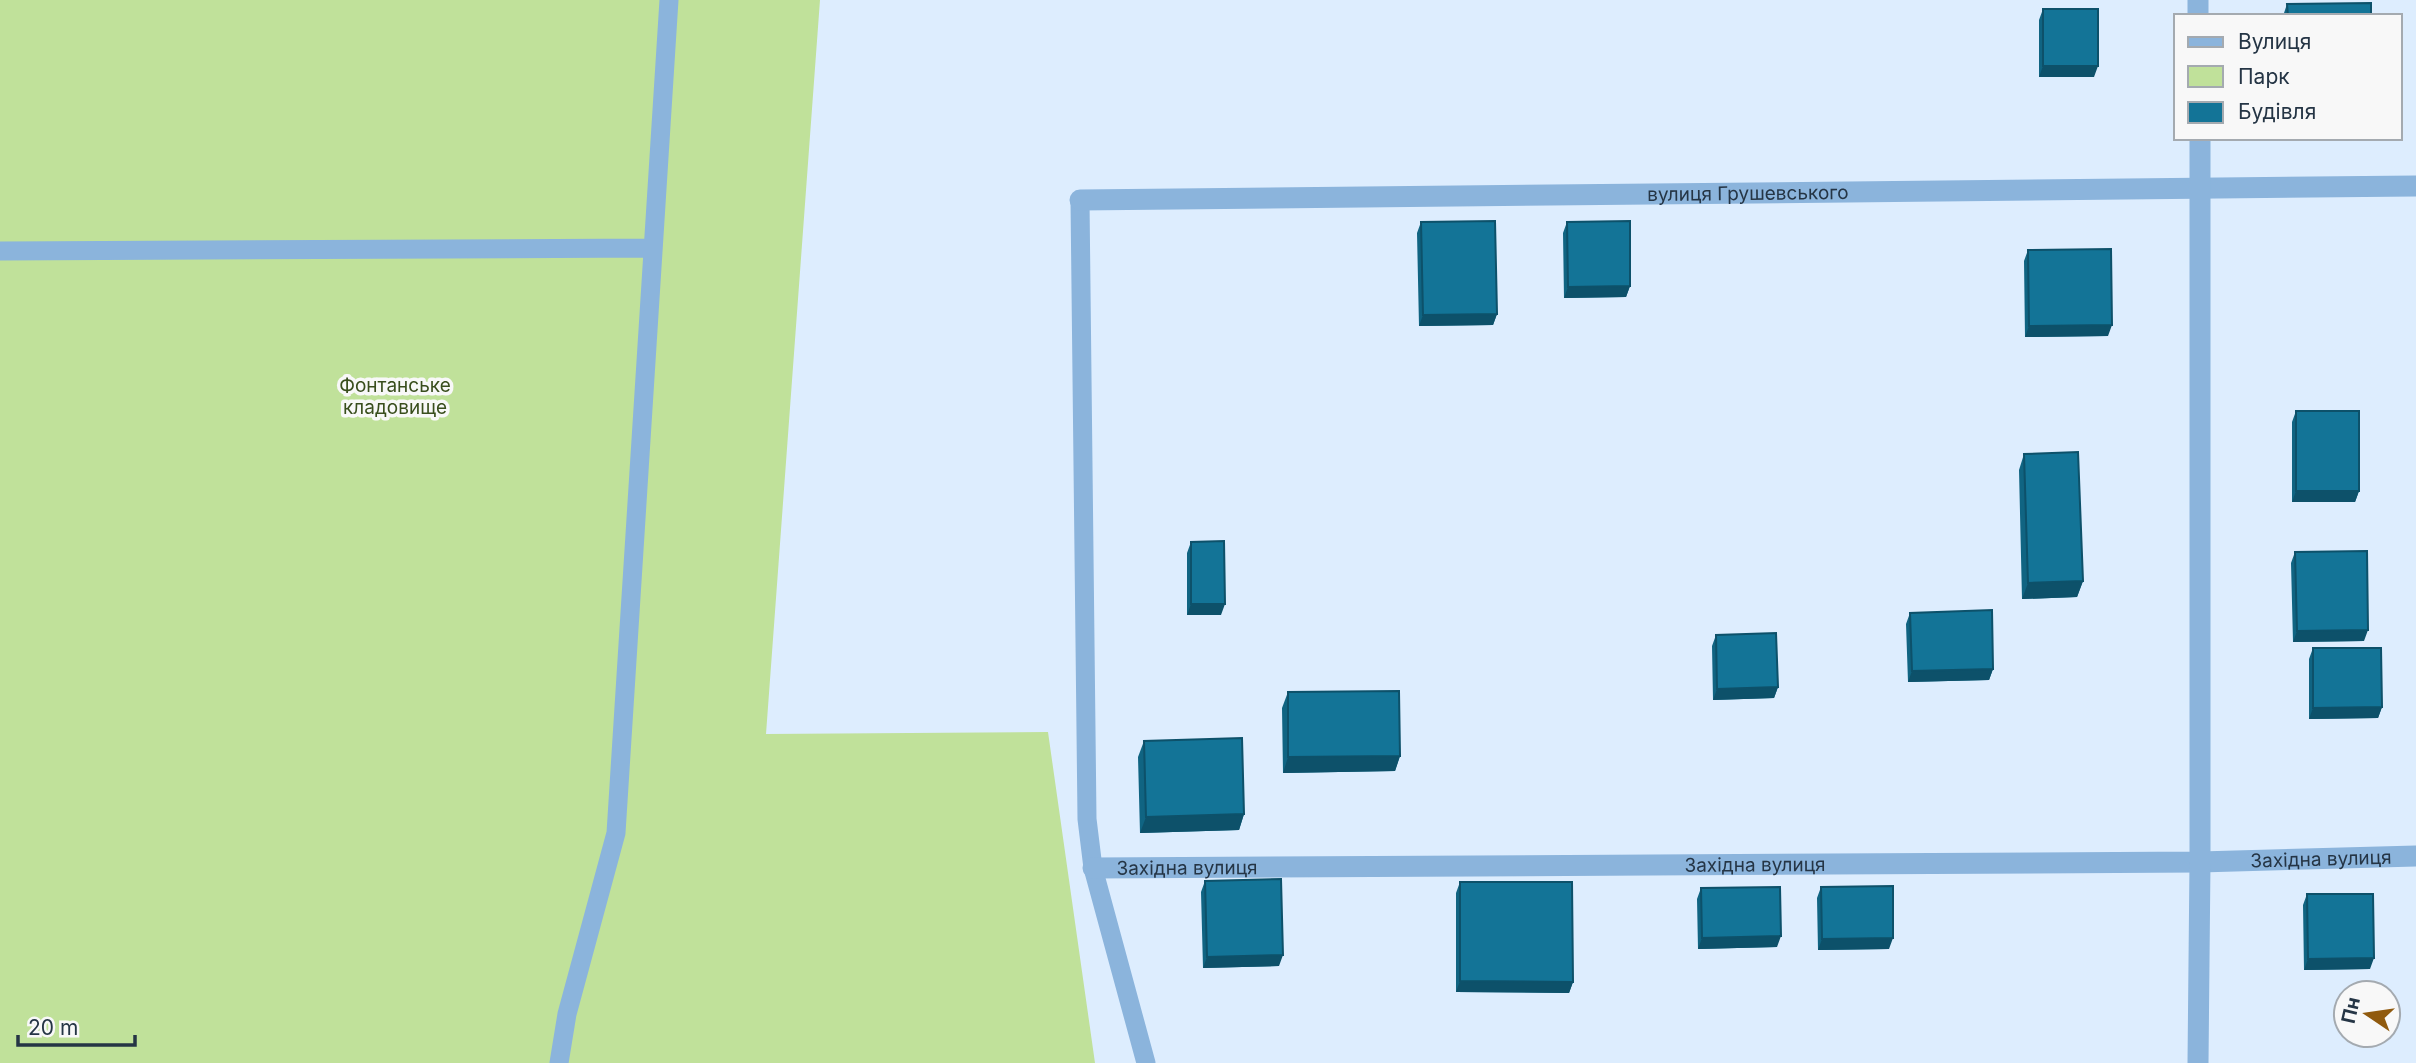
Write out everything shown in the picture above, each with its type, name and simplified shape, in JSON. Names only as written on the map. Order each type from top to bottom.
[{"type":"street","points":[[2198,1063],[2200,140]]},
{"type":"street","name":"вулиця Грушевського","points":[[1080,200],[2416,186]]},
{"type":"street","name":"Західна вулиця","points":[[1093,868],[2200,862],[2416,856]]},
{"type":"lane","points":[[559,1063],[566,1014],[616,833],[669,0]]},
{"type":"lane","points":[[1080,200],[1087,818],[1093,868],[1146,1063]]},
{"type":"lane","points":[[0,251],[652,247]]},
{"type":"green space","name":"Фонтанське кладовище","points":[[0,0],[820,0],[766,734],[1048,732],[1095,1063],[0,1063]]},
{"type":"building","points":[[2371,3],[2371,14],[2288,14],[2287,4]]},
{"type":"building","points":[[2043,9],[2098,9],[2098,66],[2043,66]]},
{"type":"building","points":[[1495,221],[1497,314],[1423,315],[1421,222]]},
{"type":"building","points":[[1630,221],[1630,286],[1568,287],[1567,222]]},
{"type":"building","points":[[2111,249],[2112,325],[2029,326],[2028,250]]},
{"type":"building","points":[[2296,411],[2359,411],[2359,491],[2296,491]]},
{"type":"building","points":[[2078,452],[2083,581],[2028,583],[2024,454]]},
{"type":"building","points":[[1224,541],[1225,604],[1191,604],[1191,542]]},
{"type":"building","points":[[2367,551],[2368,630],[2297,631],[2295,552]]},
{"type":"building","points":[[1992,610],[1993,669],[1912,671],[1910,613]]},
{"type":"building","points":[[1776,633],[1778,687],[1717,689],[1716,635]]},
{"type":"building","points":[[2313,648],[2381,648],[2382,707],[2313,708]]},
{"type":"building","points":[[1399,691],[1400,756],[1288,757],[1288,692]]},
{"type":"building","points":[[1242,738],[1244,814],[1146,817],[1144,741]]},
{"type":"building","points":[[1281,879],[1283,955],[1207,957],[1205,881]]},
{"type":"building","points":[[1460,882],[1572,882],[1573,982],[1460,981]]},
{"type":"building","points":[[1893,886],[1893,938],[1822,939],[1821,887]]},
{"type":"building","points":[[1780,887],[1781,936],[1702,938],[1701,888]]},
{"type":"building","points":[[2307,894],[2373,894],[2374,958],[2308,959]]}]
